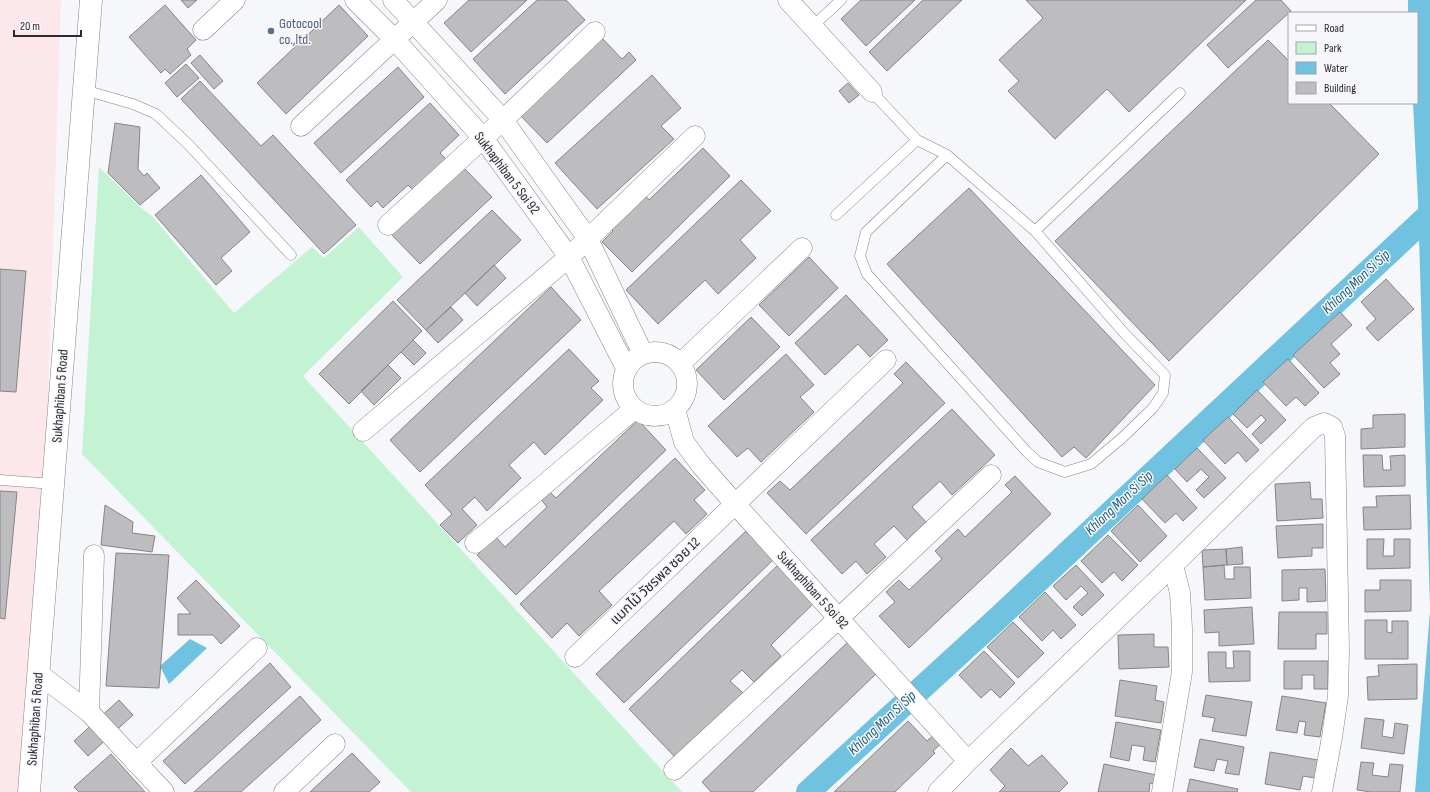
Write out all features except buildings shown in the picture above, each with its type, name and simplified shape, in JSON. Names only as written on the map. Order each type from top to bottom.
[{"type":"main road","name":"Sukhaphiban 5 Road","points":[[29,792],[92,0]]},
{"type":"street","points":[[203,30],[235,0]]},
{"type":"street","name":"Sukhaphiban 5 Soi 92","points":[[355,0],[395,40],[483,138],[569,257],[626,368]]},
{"type":"street","points":[[393,0],[503,120],[588,239],[643,354]]},
{"type":"street","points":[[301,126],[437,0]]},
{"type":"street","points":[[788,0],[872,92]]},
{"type":"street","points":[[388,225],[503,120],[595,32]]},
{"type":"street","points":[[363,431],[569,257],[695,136]]},
{"type":"street","points":[[681,363],[802,248]]},
{"type":"street","points":[[656,351],[670,354],[681,363],[686,374],[688,387],[684,400],[675,409],[662,415],[647,416],[634,409],[625,397],[622,383],[626,368],[634,359],[643,354],[656,351]]},
{"type":"street","name":"แมกไม้ วัชรพล ซอย 12","points":[[575,657],[886,360]]},
{"type":"street","points":[[475,543],[634,409]]},
{"type":"street","name":"Sukhaphiban 5 Soi 92","points":[[675,409],[684,442],[702,465],[735,504],[968,761]]},
{"type":"street","points":[[938,792],[968,761],[1173,565],[1314,427],[1324,423],[1332,427],[1335,436],[1339,650],[1338,696],[1322,792]]},
{"type":"street","points":[[674,770],[991,475]]},
{"type":"street","points":[[89,712],[94,555]]},
{"type":"street","points":[[1162,792],[1182,672],[1180,593],[1173,565]]},
{"type":"street","points":[[136,763],[257,648]]},
{"type":"street","points":[[39,674],[89,712],[164,792]]},
{"type":"street","points":[[284,792],[335,744]]},
{"type":"lane","points":[[812,27],[841,0]]},
{"type":"lane","points":[[84,90],[133,104],[156,114],[189,144],[291,255]]},
{"type":"lane","points":[[872,92],[917,140],[947,155],[1035,231],[1125,334],[1165,375],[1163,393],[1153,408],[1122,438],[1091,464],[1065,472],[1038,462],[1027,452],[867,274],[860,256],[866,232],[947,155]]},
{"type":"lane","points":[[1035,231],[1180,93]]},
{"type":"lane","points":[[836,215],[917,140]]},
{"type":"lane","points":[[0,480],[54,484]]},
{"type":"shaded area","points":[[0,0],[61,0],[39,674],[29,792],[0,792]]},
{"type":"green space","points":[[99,167],[139,206],[152,216],[234,313],[312,247],[324,258],[359,227],[403,277],[303,376],[682,792],[411,792],[82,454]]},
{"type":"water","points":[[1408,0],[1430,0],[1430,607],[1418,202],[1413,104],[1418,104],[1418,12],[1408,12]]},
{"type":"water","points":[[1430,612],[1430,792],[1415,792]]},
{"type":"water","points":[[190,639],[207,648],[169,684],[160,666]]},
{"type":"waterway","name":"Khlong Mon Si Sip","points":[[808,792],[996,620],[1430,214]]},
{"type":"place","name":"Gotocool co.,ltd.","points":[[271,31]]}]
